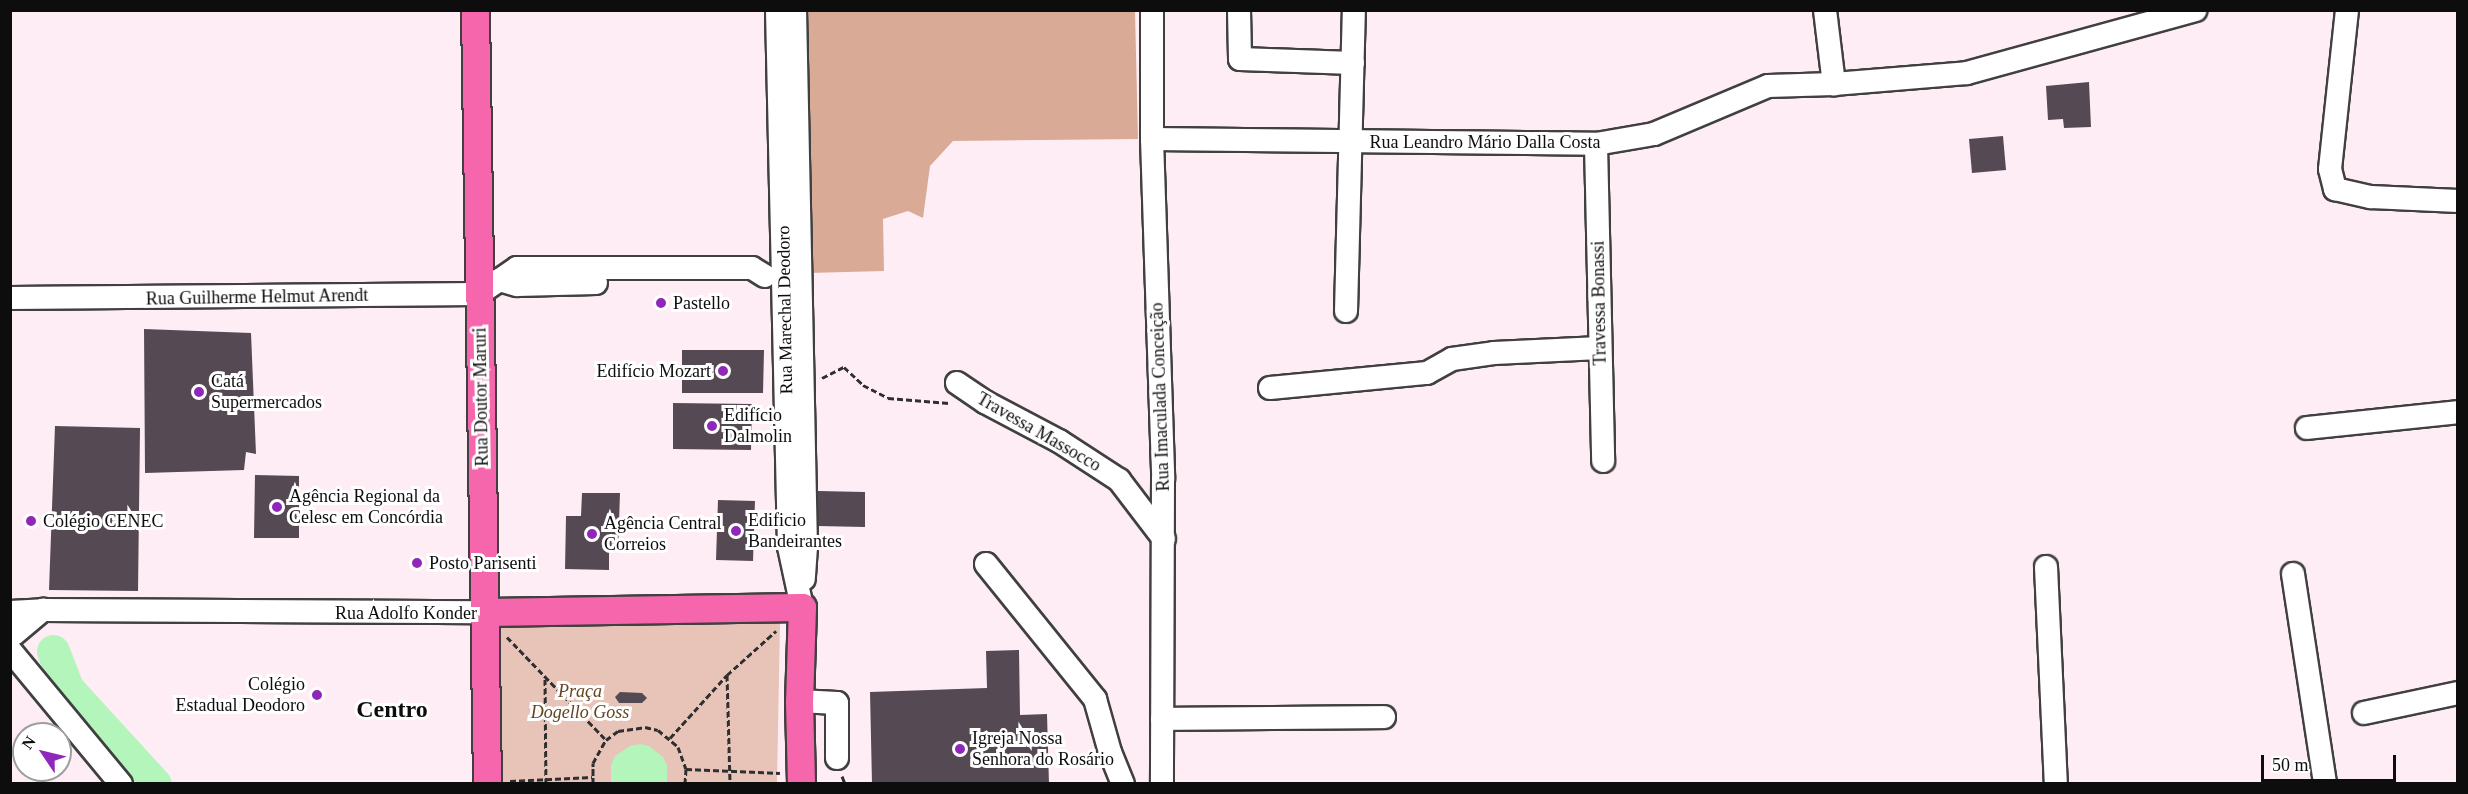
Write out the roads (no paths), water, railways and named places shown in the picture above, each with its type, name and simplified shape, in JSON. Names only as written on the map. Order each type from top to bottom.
[{"type":"main road","name":"Rua Doutor Maruri","points":[[475,10],[489,287],[484,612],[487,783]]},
{"type":"main road","name":"Rua Adolfo Konder","points":[[484,612],[802,607]]},
{"type":"main road","name":"Rua Marechal Deodoro","points":[[800,778],[799,701],[802,607]]},
{"type":"street","name":"Rua Marechal Deodoro","points":[[777,10],[789,547],[802,607]]},
{"type":"street","name":"Rua Marechal Deodoro","points":[[795,10],[783,276],[803,403],[806,547],[802,607]]},
{"type":"street","name":"Rua Imaculada Conceição","points":[[1152,10],[1152,140],[1164,539],[1162,783]]},
{"type":"street","points":[[1239,10],[1240,59],[1353,63]]},
{"type":"street","points":[[1346,311],[1354,10]]},
{"type":"street","points":[[1825,10],[1834,84]]},
{"type":"street","name":"Rua Leandro Mário Dalla Costa","points":[[1152,140],[1596,144],[1654,134],[1768,86],[1834,84],[1967,73],[2195,10]]},
{"type":"street","points":[[2347,10],[2330,169],[2335,189],[2371,197],[2457,201]]},
{"type":"street","name":"Travessa Bonassi","points":[[1596,144],[1603,461]]},
{"type":"street","name":"Rua Guilherme Helmut Arendt","points":[[10,298],[753,280],[783,276]]},
{"type":"street","points":[[1270,388],[1427,373],[1452,359],[1494,353],[1600,348]]},
{"type":"street","name":"Travessa Massocco","points":[[953,393],[985,402],[1059,441],[1119,480],[1164,539]]},
{"type":"street","points":[[2307,428],[2457,412]]},
{"type":"street","points":[[986,564],[1095,699],[1110,753],[1123,783]]},
{"type":"street","points":[[2046,567],[2056,783]]},
{"type":"street","points":[[2293,574],[2325,783]]},
{"type":"street","name":"Rua Adolfo Konder","points":[[11,630],[38,610],[484,612]]},
{"type":"street","points":[[11,630],[121,783]]},
{"type":"street","points":[[2364,713],[2457,693]]},
{"type":"street","points":[[799,701],[837,702],[837,759]]},
{"type":"street","points":[[1162,718],[1384,717]]},
{"type":"waterway","points":[[53,651],[67,688],[155,784]]},
{"type":"place","name":"Pastello","points":[[661,303]]},
{"type":"place","name":"Edifício Mozart","points":[[723,371]]},
{"type":"place","name":"Catá Supermercados","points":[[199,392]]},
{"type":"place","name":"Edifício Dalmolin","points":[[712,426]]},
{"type":"place","name":"Agência Regional da Celesc em Concórdia","points":[[277,507]]},
{"type":"place","name":"Colégio CENEC","points":[[31,521]]},
{"type":"place","name":"Edificio Bandeirantes","points":[[736,531]]},
{"type":"place","name":"Agência Central Correios","points":[[592,534]]},
{"type":"place","name":"Posto Parisenti","points":[[417,563]]},
{"type":"place","name":"Colégio Estadual Deodoro","points":[[317,695]]},
{"type":"place","name":"Igreja Nossa Senhora do Rosário","points":[[960,749]]},
{"type":"district","name":"Centro","points":[[392,710]]},
{"type":"park label","name":"Praça Dogello Goss","points":[[580,702]]}]
